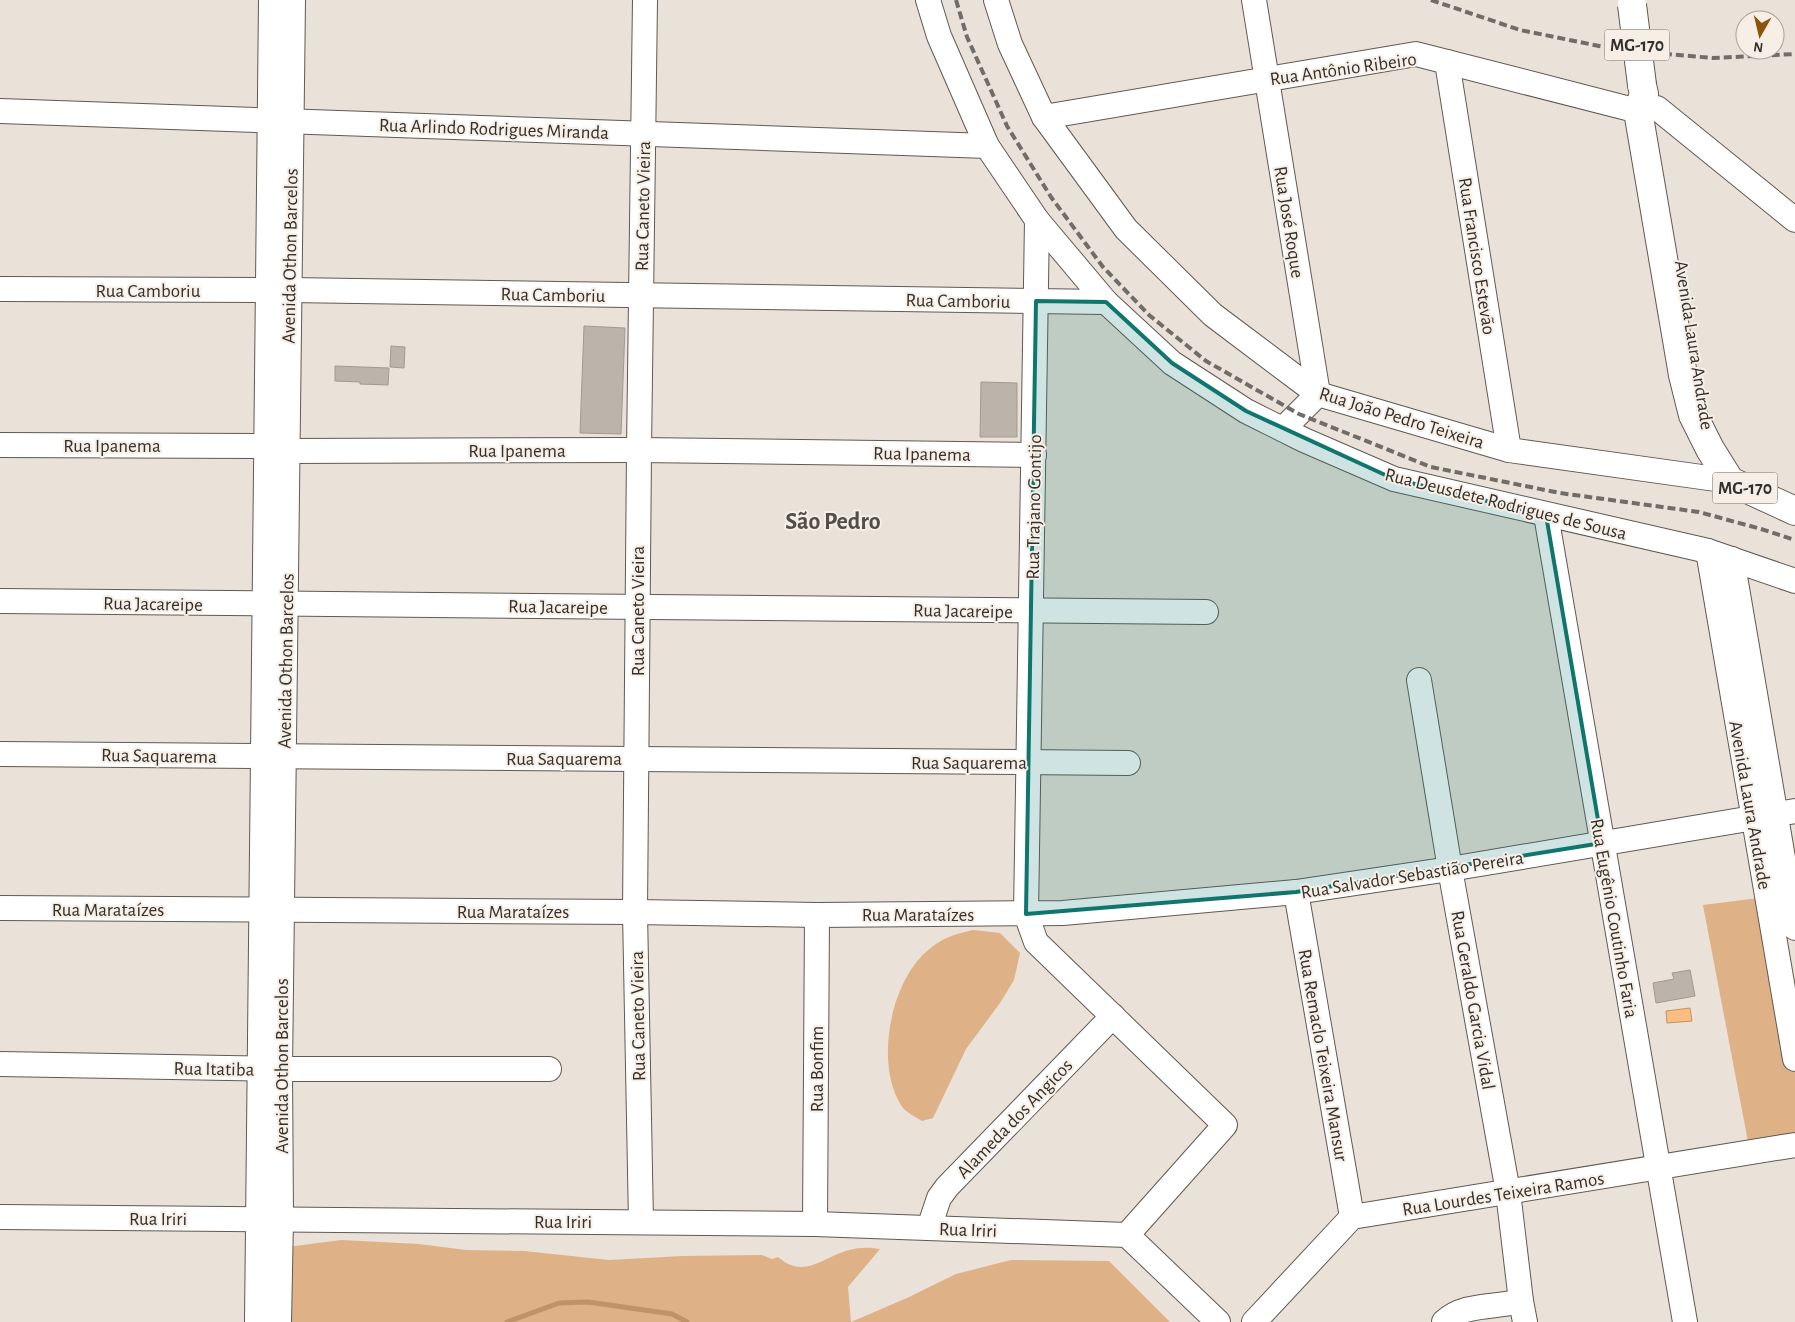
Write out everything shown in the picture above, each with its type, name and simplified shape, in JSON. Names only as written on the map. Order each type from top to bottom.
[{"type":"main road","name":"Avenida Laura Andrade","points":[[1631,3],[1683,375],[1694,415],[1710,449],[1730,481]]},
{"type":"main road","name":"MG-170","points":[[1730,481],[1795,511]]},
{"type":"street","name":"Avenida Othon Barcelos","points":[[271,0],[280,121],[269,1219],[278,1322]]},
{"type":"street","name":"Avenida Othon Barcelos","points":[[280,121],[293,0]]},
{"type":"street","name":"Rua Caneto Vieira","points":[[641,1222],[635,912],[638,450],[645,0]]},
{"type":"street","name":"Rua Deusdete Rodrigues de Sousa","points":[[928,0],[939,36],[988,146],[1037,220],[1106,302],[1172,363],[1246,411],[1394,479],[1708,551],[1795,581]]},
{"type":"street","name":"Rua João Pedro Teixeira","points":[[996,0],[1010,44],[1044,117],[1126,229],[1213,315],[1318,394],[1509,450],[1730,481]]},
{"type":"street","name":"Rua José Roque","points":[[1254,0],[1318,394]]},
{"type":"street","name":"Rua Antônio Ribeiro","points":[[1044,117],[1416,54],[1446,62],[1645,99]]},
{"type":"street","name":"Rua Francisco Estevão","points":[[1446,62],[1509,450]]},
{"type":"street","points":[[1645,99],[1795,220]]},
{"type":"street","name":"Rua Arlindo Rodrigues Miranda","points":[[0,111],[988,146]]},
{"type":"street","name":"Rua Trajano Gontijo","points":[[1026,914],[1030,762],[1037,220]]},
{"type":"street","name":"Rua Camboriu","points":[[0,289],[278,290],[1106,302]]},
{"type":"street","points":[[1283,429],[1318,394]]},
{"type":"street","name":"Rua Ipanema","points":[[0,445],[1034,455]]},
{"type":"street","name":"Rua Eugênio Coutinho Faria","points":[[1546,515],[1685,1322]]},
{"type":"street","name":"Avenida Laura Andrade","points":[[1708,551],[1775,814],[1795,1059]]},
{"type":"street","name":"Avenida Laura Andrade","points":[[1732,559],[1795,928]]},
{"type":"street","name":"Rua Jacareipe","points":[[0,601],[1206,612]]},
{"type":"street","name":"Rua Geraldo Garcia Vidal","points":[[1418,680],[1508,1192],[1523,1312]]},
{"type":"street","name":"Rua Saquarema","points":[[0,754],[1128,764]]},
{"type":"street","name":"Rua Salvador Sebastião Pereira","points":[[1026,914],[1063,913],[1296,892],[1450,869],[1775,814]]},
{"type":"street","name":"Rua Remaclo Teixeira Mansur","points":[[1296,892],[1352,1217]]},
{"type":"street","name":"Rua Marataízes","points":[[0,908],[817,915],[1026,914]]},
{"type":"street","points":[[1026,914],[1036,942],[1225,1125],[1127,1235],[1218,1322]]},
{"type":"street","name":"Rua Bonfim","points":[[815,1224],[817,915]]},
{"type":"street","name":"Alameda dos Angicos","points":[[929,1228],[939,1198],[947,1187],[1113,1016]]},
{"type":"street","name":"Rua Itatiba","points":[[0,1064],[270,1069],[549,1069]]},
{"type":"street","name":"Rua Lourdes Teixeira Ramos","points":[[1352,1217],[1795,1145]]},
{"type":"street","name":"Rua Iriri","points":[[0,1217],[815,1224],[1127,1235]]},
{"type":"street","points":[[1254,1322],[1352,1217]]},
{"type":"street","name":"Avenida Othon Barcelos","points":[[257,1322],[269,1219]]},
{"type":"street","points":[[1444,1322],[1462,1310],[1504,1306],[1523,1312]]},
{"type":"highlighted area","points":[[1036,301],[1106,302],[1172,363],[1246,411],[1394,479],[1546,515],[1602,843],[1296,892],[1026,914]]},
{"type":"shaded area","points":[[1767,897],[1795,1059],[1795,1145],[1750,1152],[1703,905]]},
{"type":"shaded area","points":[[973,930],[1000,933],[1020,953],[1014,980],[1000,1003],[966,1049],[933,1118],[922,1121],[903,1108],[893,1088],[889,1068],[888,1047],[890,1025],[895,1004],[903,984],[914,966],[926,952],[937,943]]},
{"type":"shaded area","points":[[1690,1008],[1692,1021],[1667,1023],[1666,1011]]},
{"type":"shaded area","points":[[341,1240],[419,1244],[466,1250],[524,1251],[609,1260],[683,1256],[762,1255],[772,1259],[778,1257],[787,1263],[804,1267],[850,1250],[863,1248],[880,1249],[848,1287],[851,1322],[291,1322],[287,1247]]},
{"type":"shaded area","points":[[1011,1260],[1109,1261],[1170,1322],[851,1322],[956,1274]]},
{"type":"building","points":[[584,326],[625,328],[621,434],[580,433]]},
{"type":"building","points":[[391,346],[405,347],[404,368],[390,367]]},
{"type":"building","points":[[335,366],[389,368],[388,385],[335,381]]},
{"type":"building","points":[[981,382],[1017,383],[1017,437],[980,437]]},
{"type":"building","points":[[1690,970],[1695,996],[1656,1003],[1653,983],[1674,979],[1672,973]]},
{"type":"waterway","points":[[507,1322],[559,1303],[588,1302],[672,1314],[687,1322]]},
{"type":"railway","points":[[956,0],[967,37],[1007,126],[1051,197],[1103,267],[1149,315],[1206,361],[1299,414],[1431,467],[1560,493],[1699,512],[1795,540]]},
{"type":"railway","points":[[1431,0],[1520,30],[1619,50],[1713,58],[1795,54]]},
{"type":"district","name":"São Pedro","points":[[833,521]]}]
